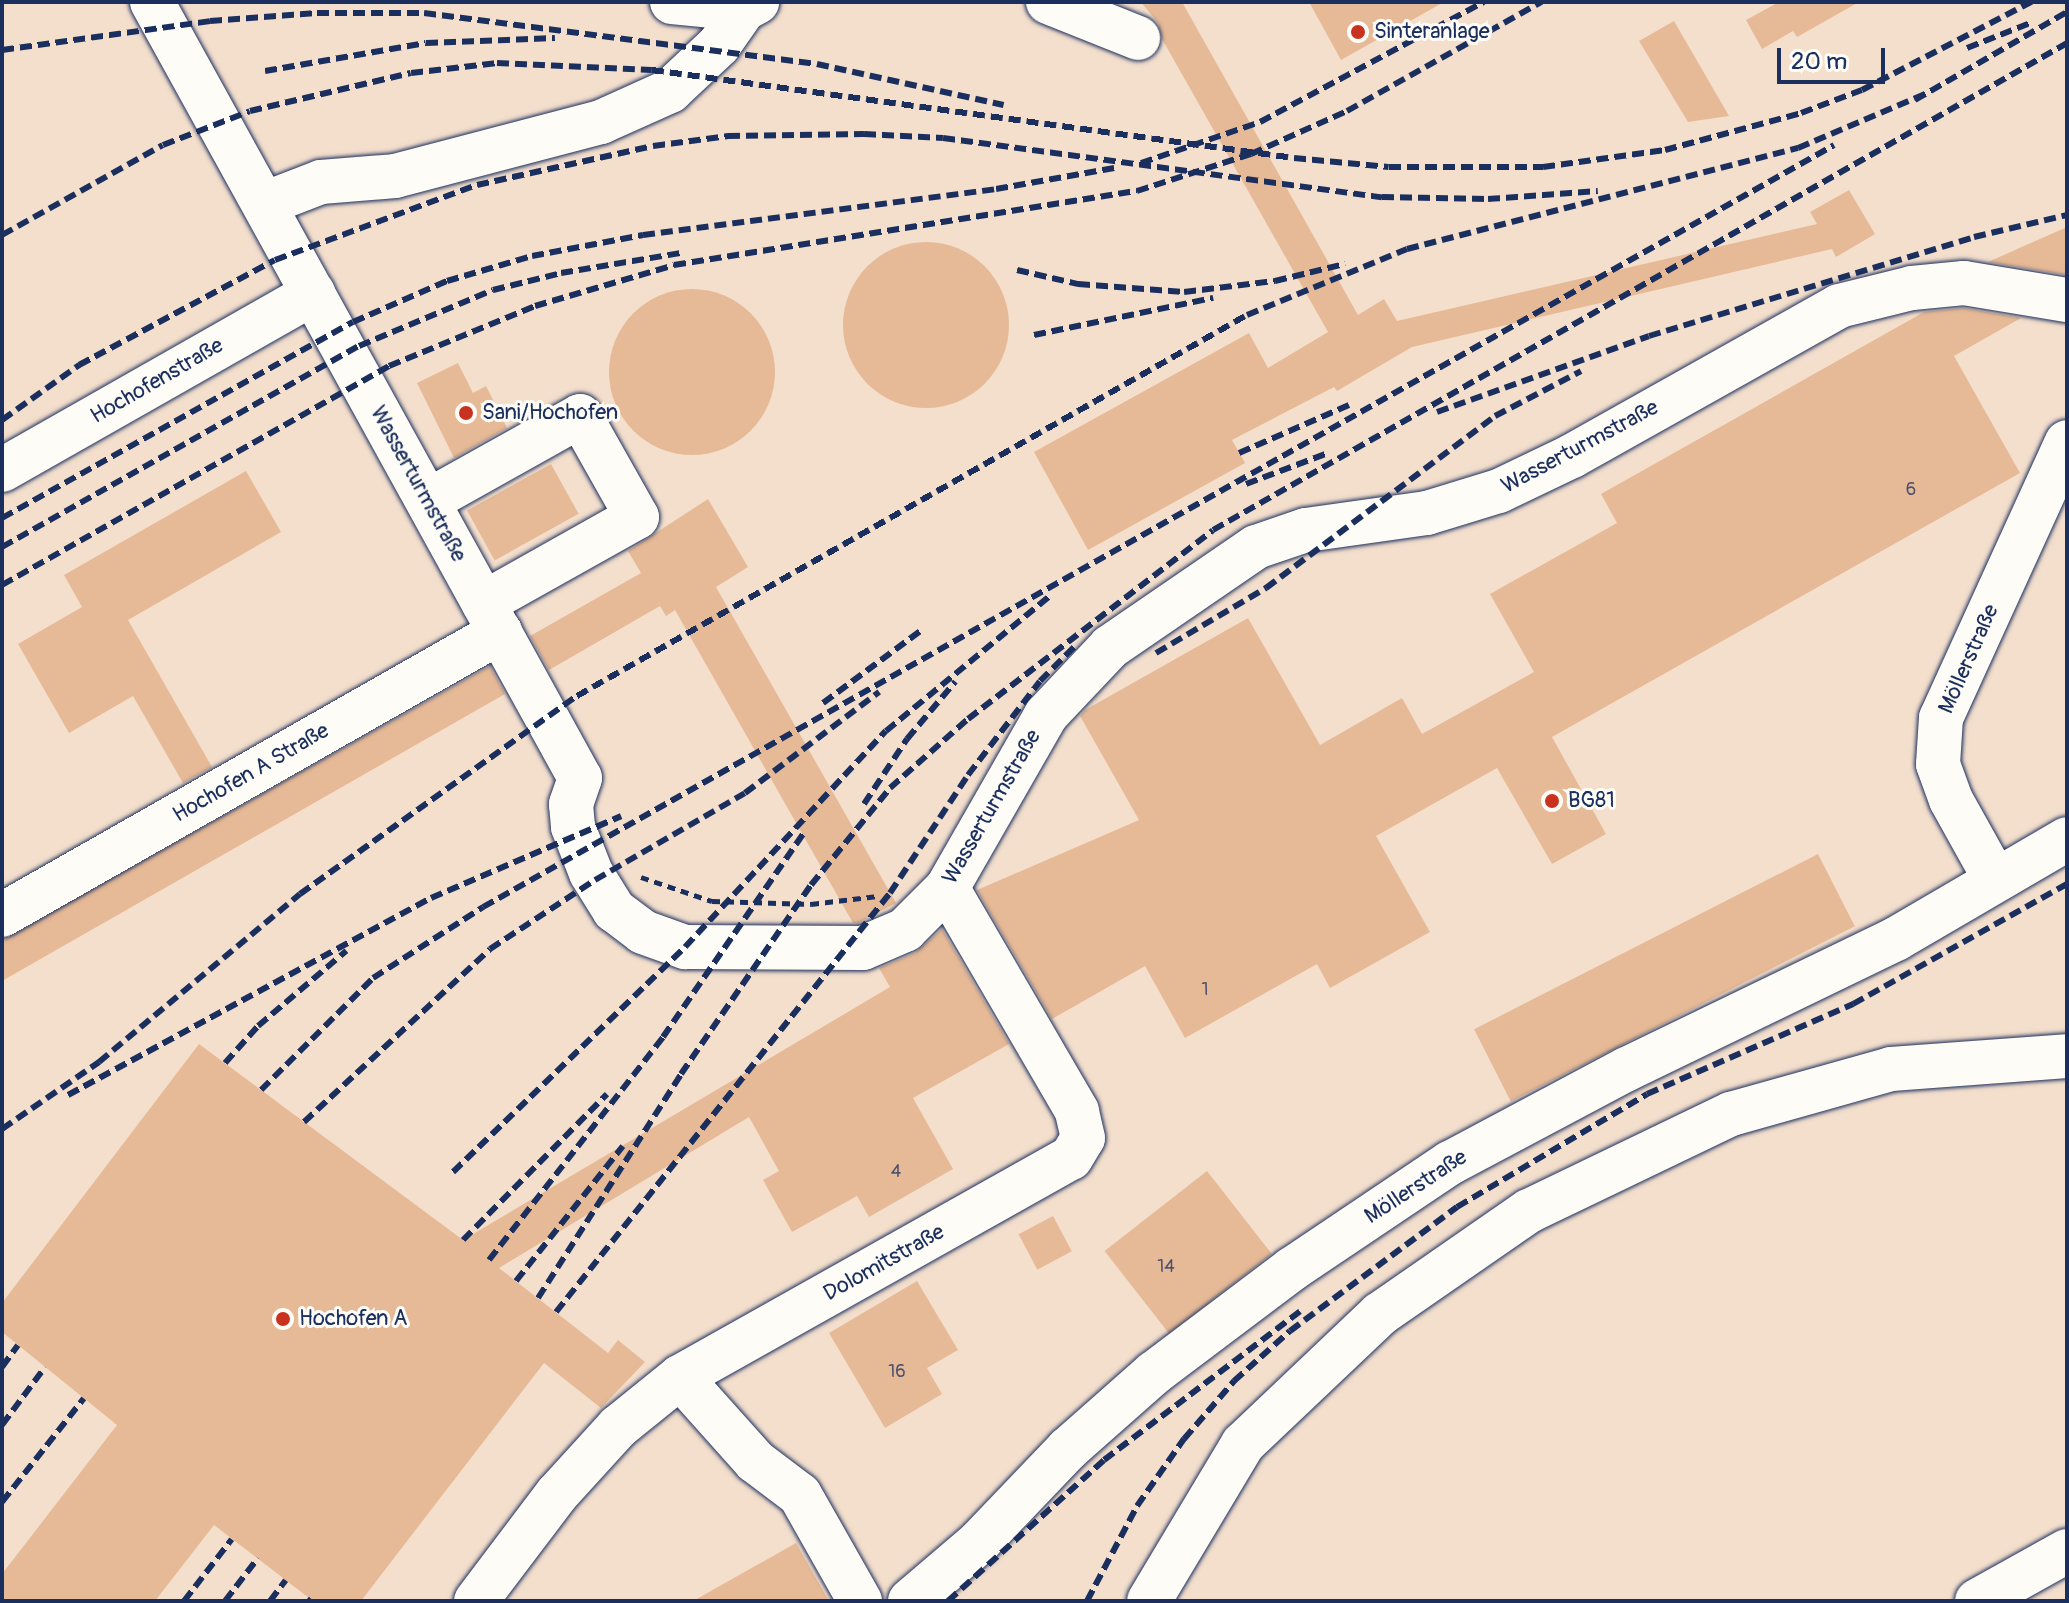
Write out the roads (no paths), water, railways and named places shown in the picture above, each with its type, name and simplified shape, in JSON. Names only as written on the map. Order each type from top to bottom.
[{"type":"street","name":"Wasserturmstraße","points":[[152,2],[580,778],[571,804],[573,827],[591,873],[624,893],[643,932],[685,947],[863,948],[905,930],[947,888],[1046,715],[1110,647],[1256,547],[1306,530],[1427,513],[1499,491],[1572,456],[1839,306],[1912,288],[1964,283],[2067,300]]},
{"type":"street","points":[[672,2],[750,6]]},
{"type":"street","points":[[1048,2],[1138,38]]},
{"type":"street","points":[[264,204],[321,182],[395,176],[601,122],[670,91],[719,45],[750,6]]},
{"type":"street","name":"Hochofenstraße","points":[[2,470],[313,293]]},
{"type":"street","name":"Hochofen A Straße","points":[[2,915],[492,617],[637,517],[580,416],[428,501]]},
{"type":"street","name":"Möllerstraße","points":[[1995,879],[1951,800],[1938,764],[1941,718],[2067,442]]},
{"type":"street","name":"Möllerstraße","points":[[910,1601],[979,1542],[1068,1449],[1154,1373],[1292,1269],[1450,1163],[1627,1069],[1896,939],[2067,839]]},
{"type":"street","name":"Dolomitstraße","points":[[476,1601],[557,1494],[618,1427],[680,1377],[1071,1158],[1083,1138],[1077,1111],[947,888]]},
{"type":"street","points":[[1149,1601],[1243,1444],[1380,1314],[1529,1211],[1731,1114],[1891,1069],[2067,1056]]},
{"type":"street","points":[[680,1377],[755,1461],[800,1495],[860,1601]]},
{"type":"street","points":[[1977,1601],[2067,1551]]},
{"type":"railway","points":[[1141,163],[1260,122],[1484,2]]},
{"type":"railway","points":[[2,585],[389,366],[535,306],[674,265],[1137,191],[1251,154],[1347,111],[1541,2]]},
{"type":"railway","points":[[2,235],[163,145],[250,111],[411,73],[497,63],[652,70],[1294,158],[1389,167],[1543,167],[1665,150],[1801,113],[1862,90],[2031,2]]},
{"type":"railway","points":[[1915,100],[2067,12]]},
{"type":"railway","points":[[2,50],[210,21],[317,13],[424,13],[817,64],[1004,105]]},
{"type":"railway","points":[[1967,48],[2030,23]]},
{"type":"railway","points":[[265,71],[426,43],[555,38]]},
{"type":"railway","points":[[538,1298],[681,1074],[811,885],[890,788],[968,719],[1213,530],[2067,43]]},
{"type":"railway","points":[[2,1129],[99,1062],[300,894],[577,696],[1247,315],[1407,249],[1798,148],[1925,94]]},
{"type":"railway","points":[[2,420],[79,365],[275,260],[477,185],[653,146],[728,136],[864,134],[943,138],[1382,197],[1488,199],[1598,191]]},
{"type":"railway","points":[[261,1090],[373,978],[483,907],[1834,145]]},
{"type":"railway","points":[[2,518],[353,322],[447,281],[532,256],[643,235],[996,189],[1114,168]]},
{"type":"railway","points":[[1437,412],[1649,336],[1974,237],[2067,215]]},
{"type":"railway","points":[[2,547],[359,346],[493,290],[561,273],[681,253]]},
{"type":"railway","points":[[1017,270],[1078,284],[1184,292],[1275,281],[1345,264]]},
{"type":"railway","points":[[1034,335],[1213,298]]},
{"type":"railway","points":[[1156,653],[1266,588],[1495,416],[1581,371]]},
{"type":"railway","points":[[1239,453],[1349,405]]},
{"type":"railway","points":[[1246,484],[1328,453]]},
{"type":"railway","points":[[453,1172],[685,947],[886,731],[1051,595]]},
{"type":"railway","points":[[823,703],[923,629]]},
{"type":"railway","points":[[556,1312],[890,893],[968,775],[1040,681],[1074,647]]},
{"type":"railway","points":[[864,804],[907,739],[955,682]]},
{"type":"railway","points":[[304,1122],[490,949],[595,880],[745,793],[879,692]]},
{"type":"railway","points":[[68,1095],[431,898],[621,816]]},
{"type":"railway","points":[[489,1260],[663,1037],[803,834]]},
{"type":"railway","points":[[1087,1601],[1137,1506],[1184,1439],[1234,1381],[1290,1331],[1457,1207],[1647,1094],[1853,1004],[2067,884]]},
{"type":"railway","points":[[225,1063],[258,1026],[346,951]]},
{"type":"railway","points":[[463,1240],[607,1094]]},
{"type":"railway","points":[[516,1281],[623,1146]]},
{"type":"railway","points":[[948,1601],[1104,1460],[1300,1311]]},
{"type":"railway","points":[[2,1367],[18,1345]]},
{"type":"railway","points":[[2,1425],[45,1367]]},
{"type":"railway","points":[[2,1502],[84,1398]]},
{"type":"railway","points":[[184,1601],[232,1539]]},
{"type":"railway","points":[[225,1601],[258,1558]]},
{"type":"railway","points":[[270,1601],[286,1580]]},
{"type":"place","name":"Sinteranlage","points":[[1358,32]]},
{"type":"place","name":"Sani/Hochofen","points":[[466,413]]},
{"type":"place","name":"BG81","points":[[1552,801]]},
{"type":"place","name":"Hochofen A","points":[[283,1319]]}]
